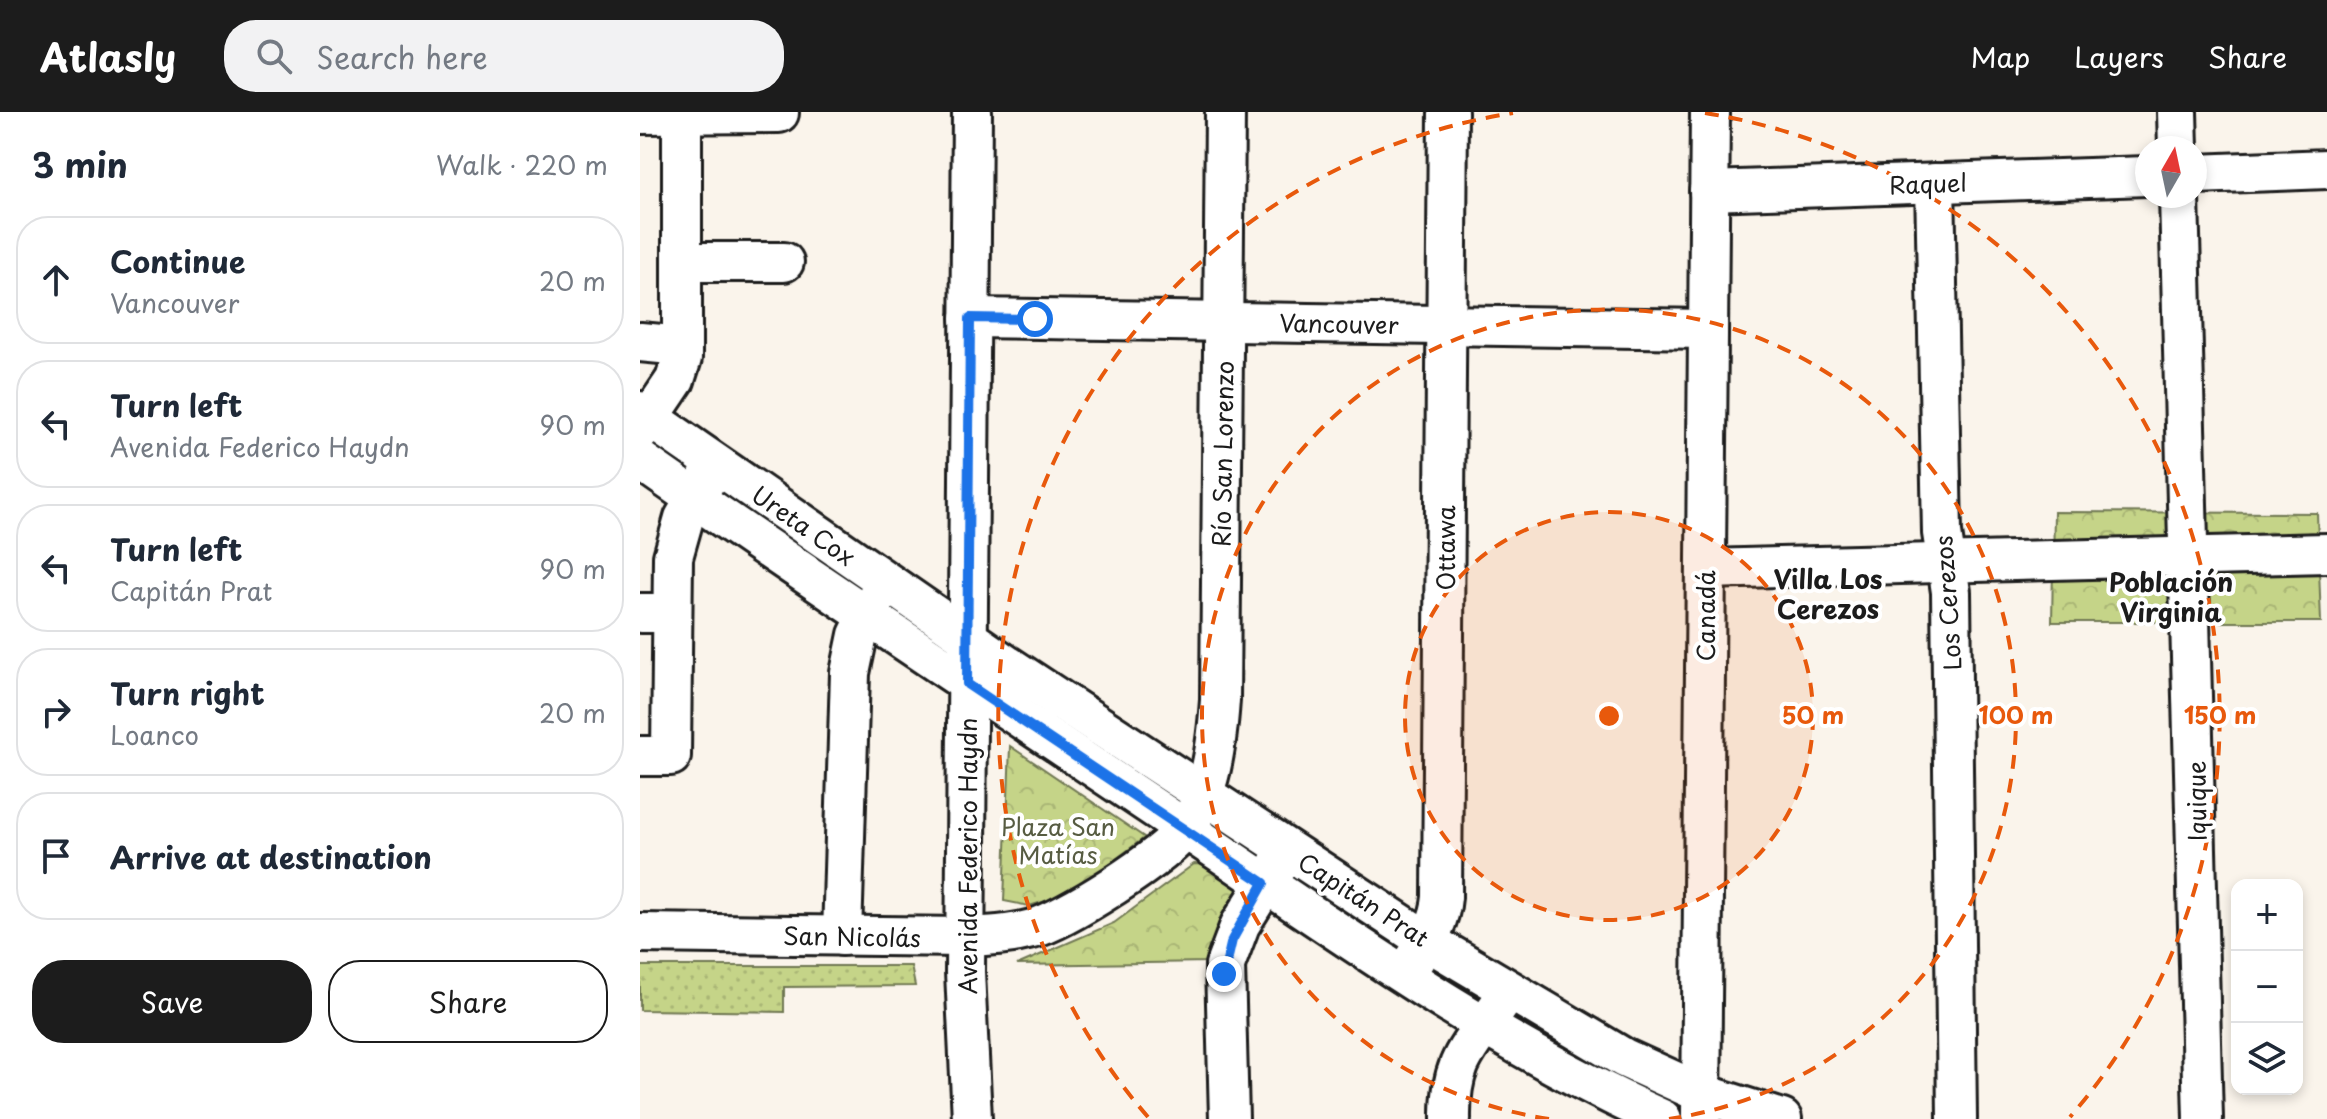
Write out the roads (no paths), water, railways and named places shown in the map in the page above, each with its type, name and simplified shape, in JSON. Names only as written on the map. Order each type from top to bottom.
[{"type":"street","name":"Avenida Federico Haydn","points":[[972,112],[965,937],[972,1119]]},
{"type":"street","name":"Río San Lorenzo","points":[[1203,794],[1216,745],[1220,700],[1225,112]]},
{"type":"street","name":"Ottawa","points":[[1405,974],[1438,920],[1442,897],[1448,112]]},
{"type":"street","name":"Canadá","points":[[1701,1106],[1710,112]]},
{"type":"street","points":[[2177,112],[2178,136]]},
{"type":"street","points":[[643,420],[675,380],[682,346],[682,113]]},
{"type":"street","points":[[640,114],[779,113]]},
{"type":"street","points":[[2207,174],[2327,169]]},
{"type":"street","name":"Raquel","points":[[1709,191],[2135,176]]},
{"type":"street","name":"Los Cerezos","points":[[1935,183],[1942,533],[1951,592],[1957,1119]]},
{"type":"street","name":"Iquique","points":[[2179,208],[2203,1119]]},
{"type":"street","points":[[682,262],[784,262]]},
{"type":"street","name":"Vancouver","points":[[970,318],[1708,329]]},
{"type":"street","points":[[640,342],[682,346]]},
{"type":"street","name":"Ureta Cox","points":[[643,420],[716,464],[968,639]]},
{"type":"street","name":"Ureta Cox","points":[[640,460],[967,684]]},
{"type":"street","points":[[655,756],[656,613],[677,538],[694,498],[716,464]]},
{"type":"street","points":[[1706,569],[2327,553]]},
{"type":"street","points":[[842,936],[848,691],[852,655],[866,616],[885,582]]},
{"type":"street","name":"Capitán Prat","points":[[968,639],[1427,941],[1701,1106],[1782,1119]]},
{"type":"street","name":"Capitán Prat","points":[[967,684],[1264,883],[1485,1026],[1572,1075],[1662,1119]]},
{"type":"street","name":"San Nicolás","points":[[640,933],[965,937],[1033,929],[1059,917],[1159,855],[1186,829],[1203,794]]},
{"type":"street","points":[[1229,1119],[1225,965],[1232,940],[1264,883],[1288,849]]},
{"type":"street","points":[[1451,1119],[1456,1069],[1509,992]]},
{"type":"district","name":"Villa Los Cerezos","points":[[1828,593]]},
{"type":"district","name":"Población Virginia","points":[[2171,596]]},
{"type":"park label","name":"Plaza San Matías","points":[[1058,840]]}]
